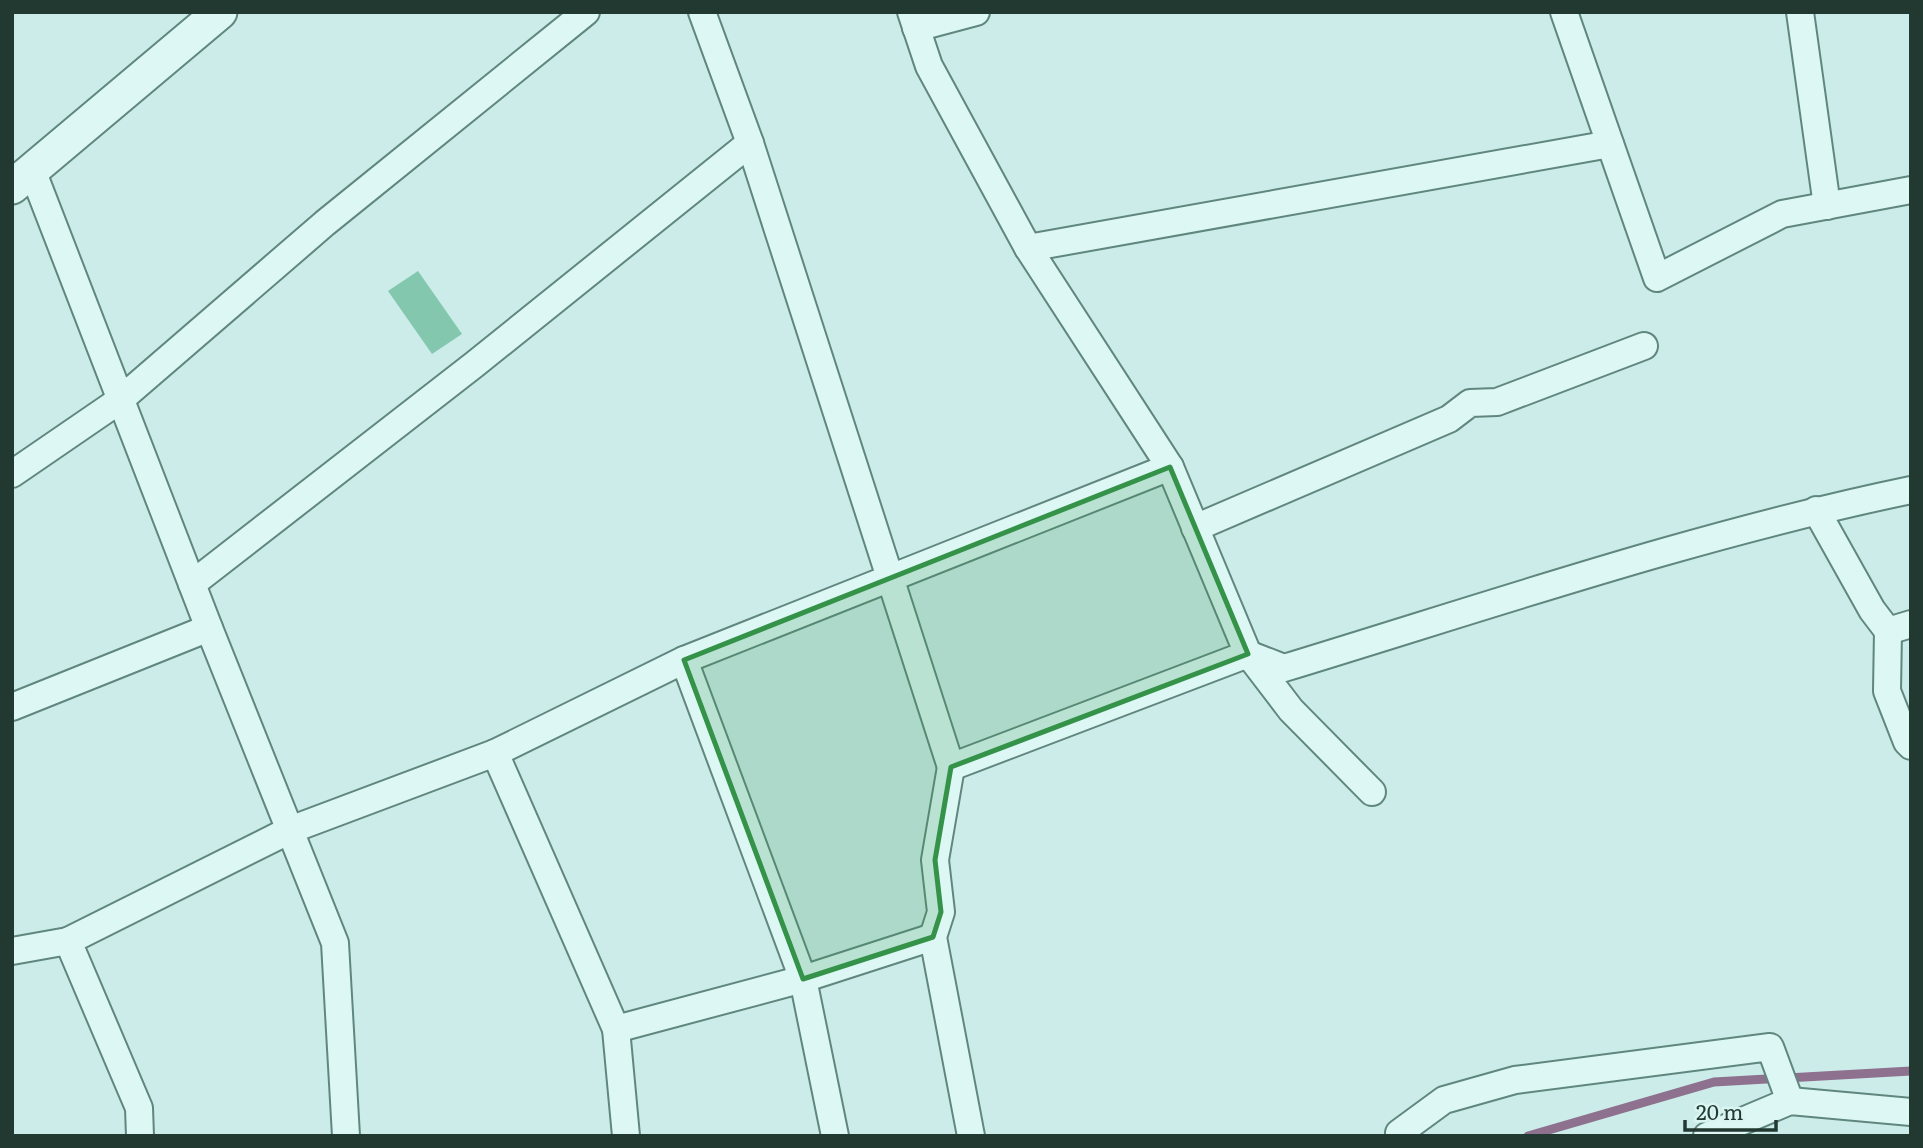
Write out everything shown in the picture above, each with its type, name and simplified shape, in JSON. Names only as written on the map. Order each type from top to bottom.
[{"type":"street","points":[[220,12],[22,179],[120,400],[335,943],[346,1136]]},
{"type":"street","points":[[12,474],[120,400],[326,223],[586,12]]},
{"type":"street","points":[[702,12],[750,143],[951,767],[935,860],[941,912],[933,937],[971,1136]]},
{"type":"street","points":[[976,12],[914,20],[929,66],[1028,248],[1170,467],[1248,653],[1291,710],[1372,792]]},
{"type":"street","points":[[1564,12],[1657,278],[1782,214],[1911,190]]},
{"type":"street","points":[[1800,12],[1827,206]]},
{"type":"street","points":[[192,584],[475,364],[750,143]]},
{"type":"street","points":[[1028,248],[1610,144]]},
{"type":"street","points":[[1195,528],[1449,419],[1470,403],[1497,402],[1644,346]]},
{"type":"street","points":[[12,951],[68,941],[290,830],[495,752],[684,660],[1170,467]]},
{"type":"street","points":[[951,767],[1248,653],[1284,668],[1563,582],[1816,510],[1911,490]]},
{"type":"street","points":[[1816,510],[1872,610],[1899,627],[1887,691],[1907,743],[1911,746]]},
{"type":"street","points":[[12,707],[209,628]]},
{"type":"street","points":[[684,660],[803,979],[835,1136]]},
{"type":"street","points":[[495,752],[616,1029],[626,1136]]},
{"type":"street","points":[[616,1029],[803,979],[933,937]]},
{"type":"street","points":[[68,941],[139,1108],[140,1136]]},
{"type":"street","points":[[1399,1133],[1444,1100],[1515,1080],[1770,1047],[1789,1097]]},
{"type":"street","points":[[1707,1136],[1789,1097],[1911,1112]]},
{"type":"street","points":[[1910,1136],[1911,1121]]},
{"type":"highlighted area","points":[[1170,467],[1248,654],[951,767],[935,860],[941,912],[933,937],[803,979],[684,660]]},
{"type":"building","points":[[418,271],[462,334],[432,354],[388,291]]},
{"type":"waterway","points":[[1528,1136],[1714,1082],[1911,1071]]}]
